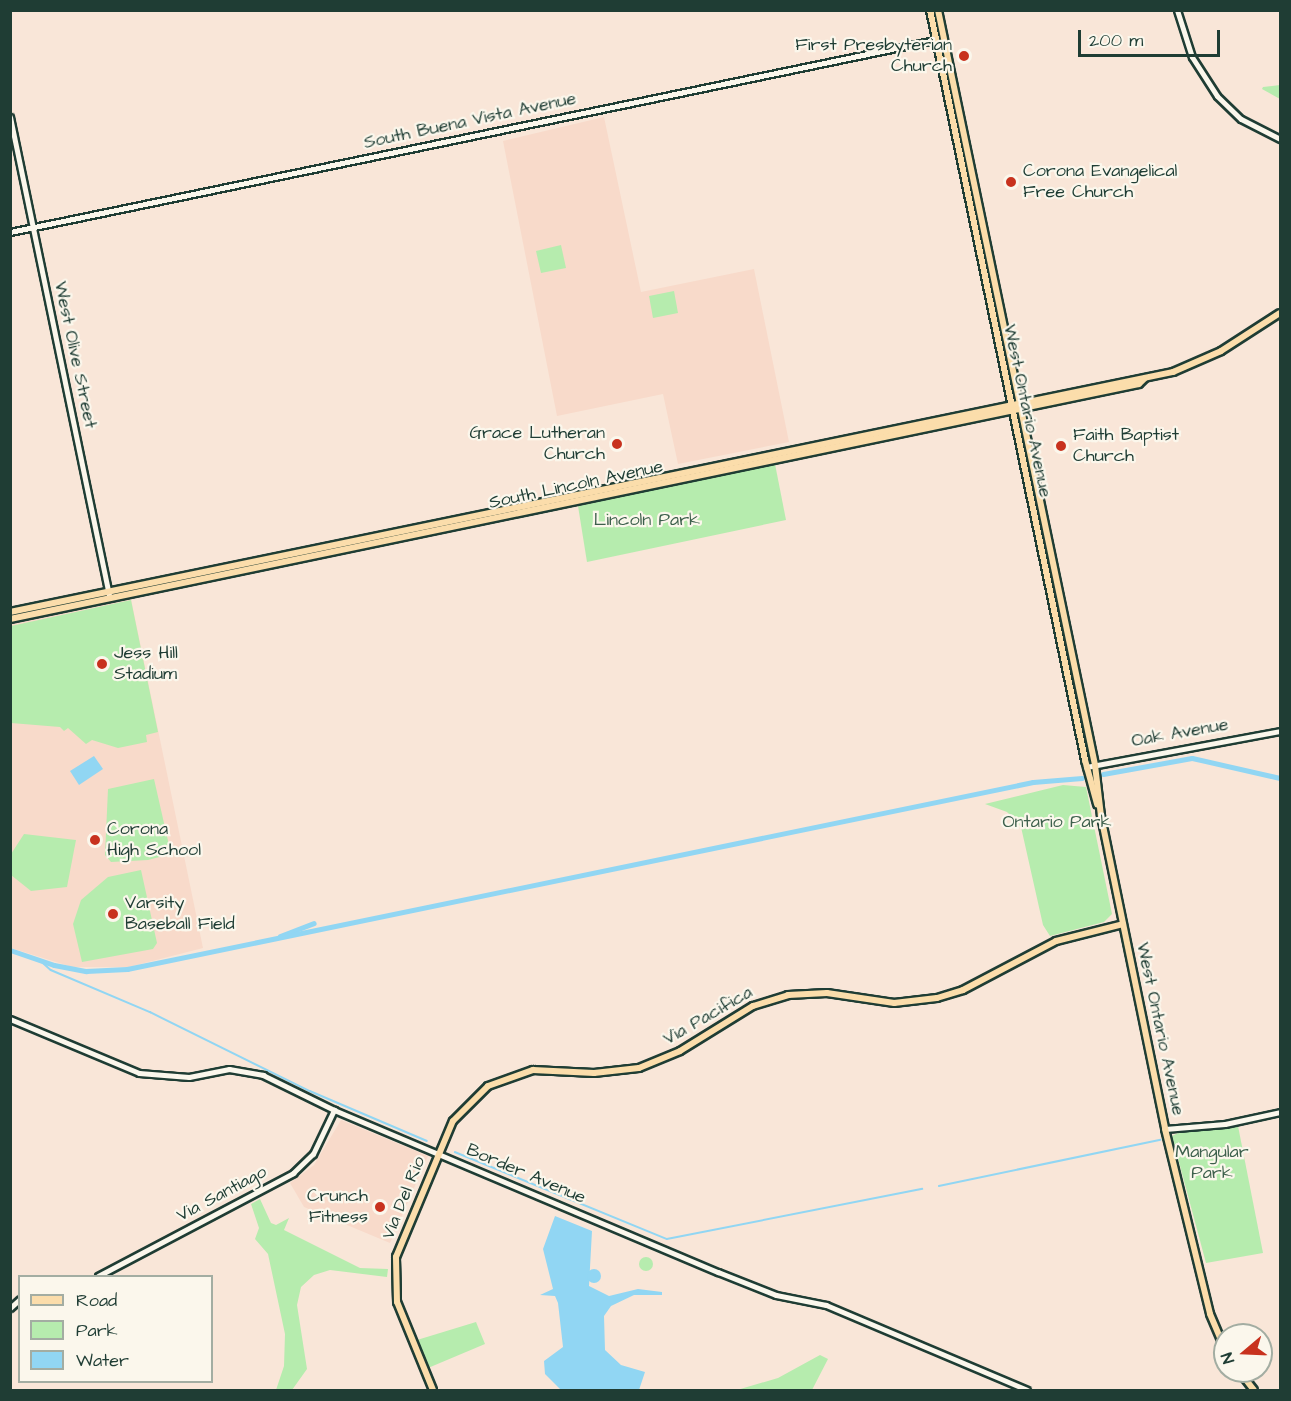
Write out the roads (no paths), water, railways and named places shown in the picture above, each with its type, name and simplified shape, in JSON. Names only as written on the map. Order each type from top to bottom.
[{"type":"main road","name":"West Ontario Avenue","points":[[930,10],[1086,767],[1101,816]]},
{"type":"main road","name":"West Ontario Avenue","points":[[938,10],[1095,765],[1101,816],[1165,1129],[1214,1323]]},
{"type":"main road","name":"South Lincoln Avenue","points":[[10,619],[109,595],[1011,406],[1138,376],[1145,378],[1173,372],[1221,351],[1281,313]]},
{"type":"main road","name":"South Lincoln Avenue","points":[[10,612],[109,595]]},
{"type":"main road","name":"Via Pacifica","points":[[438,1153],[464,1106],[488,1086],[516,1073],[540,1070],[603,1072],[639,1068],[680,1051],[753,1006],[788,995],[827,993],[894,1003],[937,998],[963,990],[1056,941],[1123,924]]},
{"type":"main road","name":"Via Del Rio","points":[[433,1390],[401,1314],[394,1276],[399,1246],[438,1153]]},
{"type":"street","points":[[1178,10],[1192,57],[1217,96],[1241,118],[1281,139]]},
{"type":"street","name":"South Buena Vista Avenue","points":[[10,232],[935,40]]},
{"type":"street","name":"West Olive Street","points":[[10,117],[109,595]]},
{"type":"street","name":"Oak Avenue","points":[[1086,767],[1281,731]]},
{"type":"street","name":"Border Avenue","points":[[10,1018],[139,1073],[189,1077],[229,1069],[263,1074],[334,1110],[776,1295],[826,1305],[1027,1390]]},
{"type":"street","name":"Via Santiago","points":[[100,1275],[293,1173],[313,1154],[334,1110]]},
{"type":"street","points":[[1165,1129],[1225,1124],[1281,1112]]},
{"type":"water","points":[[94,756],[103,769],[79,785],[70,771]]},
{"type":"water","points":[[555,1216],[592,1231],[589,1286],[609,1296],[638,1289],[662,1292],[662,1295],[634,1295],[611,1306],[604,1316],[605,1350],[621,1365],[645,1372],[639,1390],[561,1390],[545,1374],[544,1361],[563,1347],[558,1303],[555,1296],[540,1295],[553,1289],[543,1249]]},
{"type":"water","points":[[594,1269],[599,1271],[601,1276],[599,1281],[594,1283],[589,1281],[587,1276],[589,1271]]},
{"type":"waterway","points":[[1103,774],[1192,758],[1280,778]]},
{"type":"waterway","points":[[10,950],[54,965],[86,971],[127,969],[1033,782],[1082,778]]},
{"type":"waterway","points":[[280,936],[314,923]]},
{"type":"waterway","points":[[41,961],[51,970],[150,1012],[310,1091],[427,1141]]},
{"type":"waterway","points":[[939,1186],[1160,1140]]},
{"type":"waterway","points":[[455,1152],[667,1239],[922,1189]]},
{"type":"place","name":"First Presbyterian Church","points":[[964,56]]},
{"type":"place","name":"Corona Evangelical Free Church","points":[[1011,182]]},
{"type":"place","name":"Grace Lutheran Church","points":[[617,444]]},
{"type":"place","name":"Faith Baptist Church","points":[[1061,446]]},
{"type":"place","name":"Jess Hill Stadium","points":[[102,664]]},
{"type":"place","name":"Corona High School","points":[[95,840]]},
{"type":"place","name":"Varsity Baseball Field","points":[[113,914]]},
{"type":"place","name":"Crunch Fitness","points":[[380,1207]]},
{"type":"park label","name":"Lincoln Park","points":[[647,520]]},
{"type":"park label","name":"Ontario Park","points":[[1057,822]]},
{"type":"park label","name":"Mangular Park","points":[[1212,1163]]}]
